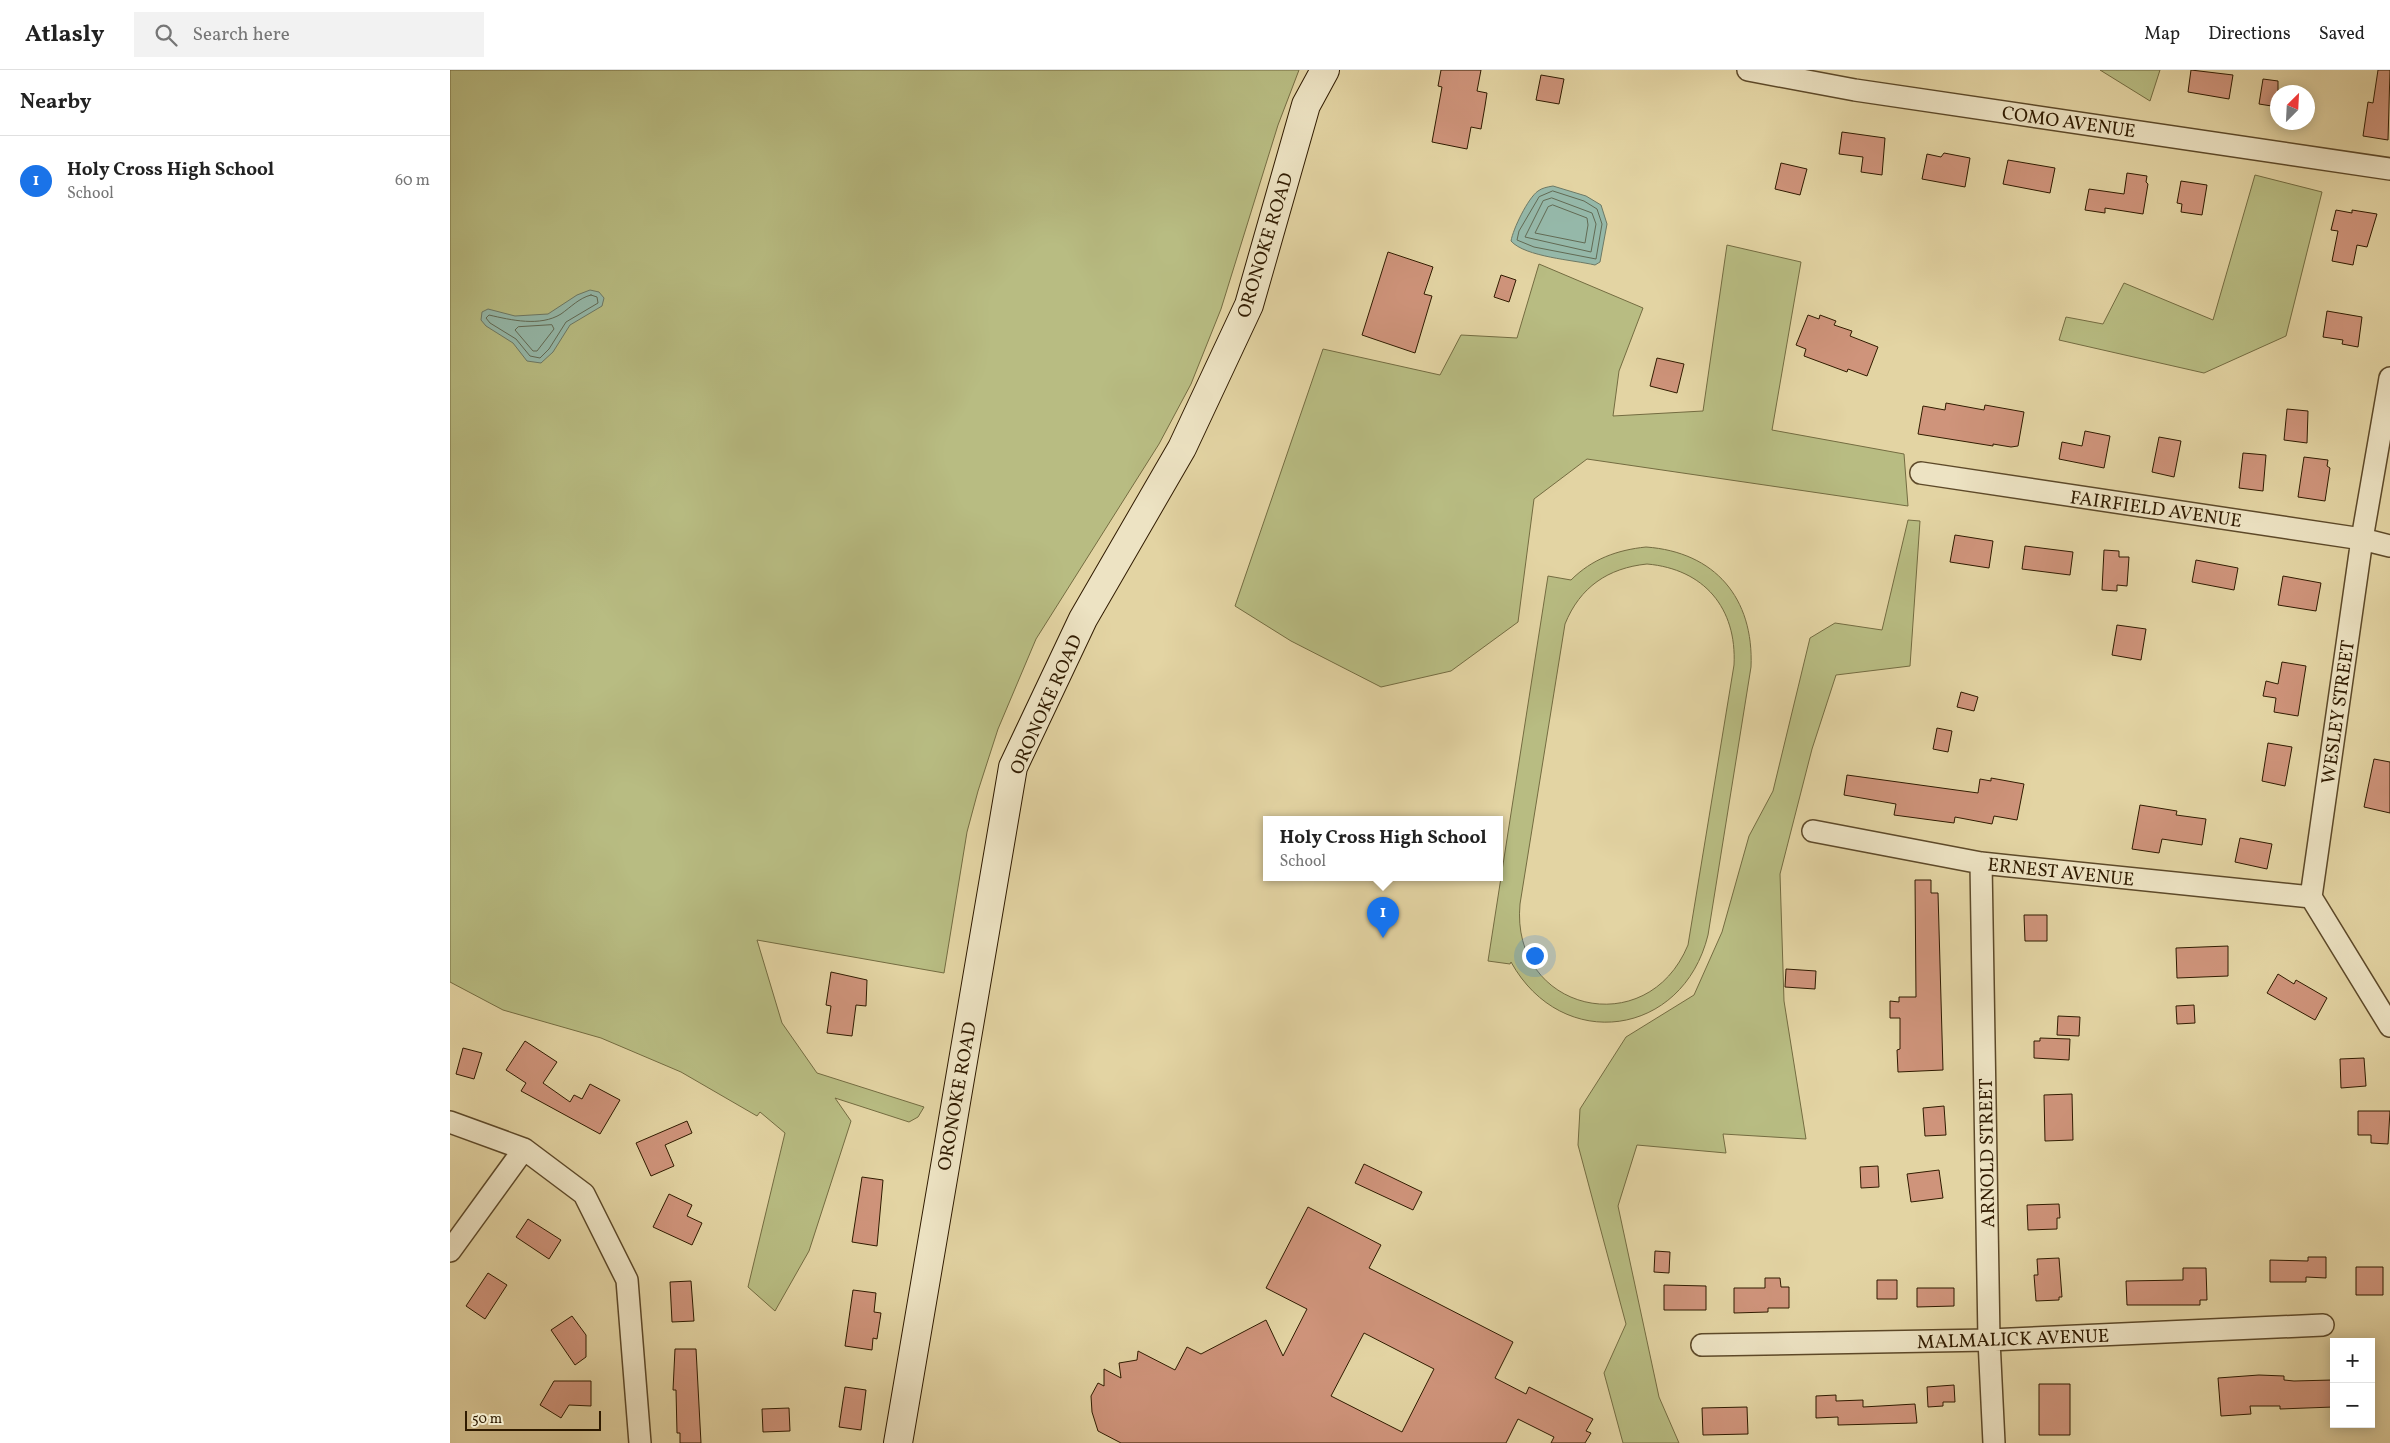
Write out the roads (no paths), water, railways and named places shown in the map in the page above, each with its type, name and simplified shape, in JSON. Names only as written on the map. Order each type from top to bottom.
[{"type":"street","name":"ORONOKE ROAD","points":[[898,1443],[1013,767],[1083,619],[1182,448],[1249,306],[1306,105],[1325,70]]},
{"type":"street","name":"COMO AVENUE","points":[[1748,70],[1874,92],[2390,169]]},
{"type":"street","name":"WESLEY STREET","points":[[2311,896],[2362,539],[2390,378]]},
{"type":"street","name":"FAIRFIELD AVENUE","points":[[1921,473],[2362,539],[2390,546]]},
{"type":"street","name":"ERNEST AVENUE","points":[[1813,831],[1981,863],[2311,896]]},
{"type":"street","name":"ARNOLD STREET","points":[[1981,863],[1989,1340],[1994,1443]]},
{"type":"street","points":[[2311,896],[2390,1026]]},
{"type":"street","points":[[450,1122],[524,1149],[584,1194],[627,1280],[640,1443]]},
{"type":"street","points":[[450,1251],[524,1149]]},
{"type":"street","name":"MALMALICK AVENUE","points":[[1702,1346],[1989,1340],[2323,1325]]},
{"type":"water","points":[[1553,186],[1586,196],[1601,205],[1607,224],[1600,262],[1595,265],[1527,251],[1511,241],[1518,222],[1530,200],[1540,190]]},
{"type":"water","points":[[590,290],[599,292],[604,298],[602,306],[570,325],[553,352],[541,363],[527,361],[513,343],[486,326],[481,320],[482,312],[488,309],[515,316],[548,314],[577,295]]},
{"type":"place","name":"Holy Cross High School","points":[[1383,938]]}]
